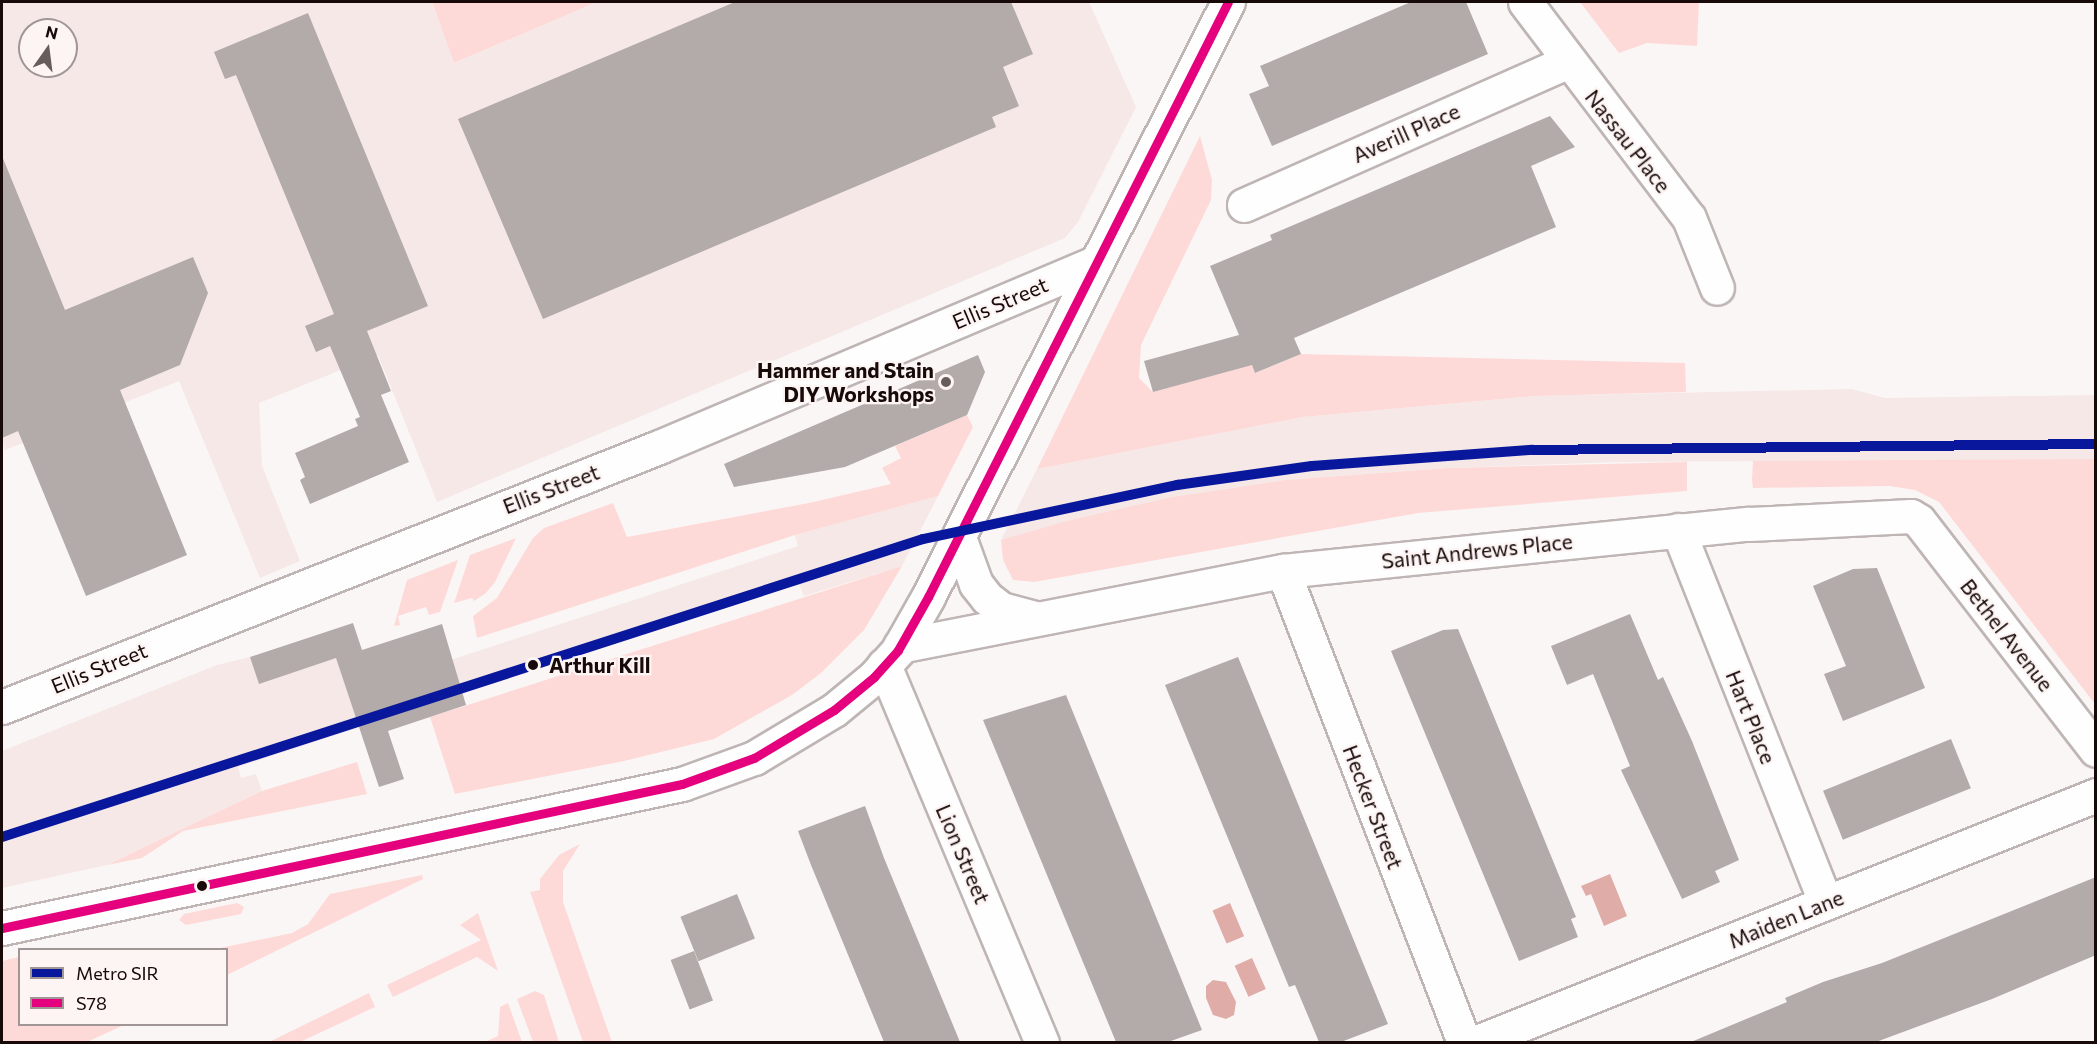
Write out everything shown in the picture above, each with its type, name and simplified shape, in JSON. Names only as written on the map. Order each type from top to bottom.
[{"type":"street","points":[[2,928],[613,800],[720,773],[817,722],[892,656],[928,597],[1025,410],[1096,262],[1228,2]]},
{"type":"street","name":"Nassau Place","points":[[1525,2],[1567,62],[1689,218],[1717,288]]},
{"type":"street","name":"Averill Place","points":[[1244,205],[1567,62]]},
{"type":"street","name":"Ellis Street","points":[[2,706],[658,447],[1096,262]]},
{"type":"street","name":"Saint Andrews Place","points":[[892,656],[1037,619],[1283,570],[1678,530],[1902,515],[1919,521]]},
{"type":"street","name":"Bethel Avenue","points":[[1919,521],[2096,750]]},
{"type":"street","name":"Hart Place","points":[[1678,530],[1826,903]]},
{"type":"street","name":"Saint Andrews Place","points":[[959,537],[976,584],[987,598],[1001,609],[1037,619]]},
{"type":"street","name":"Hecker Street","points":[[1283,570],[1464,1042]]},
{"type":"street","name":"Lion Street","points":[[892,656],[1042,1042]]},
{"type":"street","name":"Maiden Lane","points":[[1478,1042],[2096,795]]},
{"type":"shaded area","points":[[2,2],[432,2],[454,63],[597,2],[1089,2],[1136,107],[1078,222],[1065,238],[437,502],[378,355],[259,403],[262,466],[300,561],[260,578],[179,381],[5,450],[2,441]]},
{"type":"shaded area","points":[[432,2],[597,2],[454,63]]},
{"type":"shaded area","points":[[1580,2],[1699,2],[1697,46],[1647,43],[1619,53]]},
{"type":"shaded area","points":[[1200,136],[1212,180],[1211,200],[1141,345],[1139,378],[1153,392],[1251,363],[1256,373],[1301,354],[1685,363],[1686,392],[1535,396],[1303,417],[1037,469]]},
{"type":"shaded area","points":[[1852,389],[1885,398],[2095,395],[2095,459],[1617,462],[1448,468],[1285,480],[1172,497],[1001,540],[1037,469],[1303,417],[1535,396]]},
{"type":"shaded area","points":[[967,415],[973,427],[938,496],[795,535],[477,638],[473,616],[497,598],[533,538],[544,528],[613,503],[627,537],[809,503],[891,484],[882,468],[901,458],[895,446]]},
{"type":"shaded area","points":[[2095,459],[2095,704],[1939,502],[1915,490],[1889,486],[1753,488],[1752,480],[1753,461]]},
{"type":"shaded area","points":[[1687,462],[1687,491],[1418,513],[1034,582],[1013,580],[1003,560],[1001,540],[1067,521],[1172,497],[1285,480],[1448,468]]},
{"type":"shaded area","points":[[938,496],[902,566],[804,596],[799,584],[238,767],[241,778],[256,774],[262,791],[107,865],[2,888],[2,751],[217,665],[250,657],[336,657],[343,679],[408,674],[798,546],[795,535]]},
{"type":"shaded area","points":[[516,538],[495,582],[486,593],[474,601],[472,598],[454,603],[470,555]]},
{"type":"shaded area","points":[[458,560],[440,612],[429,615],[426,607],[398,616],[400,625],[394,626],[407,580]]},
{"type":"shaded area","points":[[902,566],[864,630],[821,673],[792,695],[714,739],[624,761],[455,794],[430,717]]},
{"type":"shaded area","points":[[357,762],[367,794],[183,831],[142,858],[107,865],[262,791]]},
{"type":"shaded area","points":[[580,844],[563,871],[563,902],[612,1042],[583,1042],[530,892],[540,890],[540,879],[559,855]]},
{"type":"shaded area","points":[[1610,874],[1627,916],[1604,926],[1591,894],[1586,896],[1581,886]]},
{"type":"shaded area","points":[[422,875],[423,879],[228,975],[228,948],[220,948],[292,933],[308,924],[330,894]]},
{"type":"shaded area","points":[[237,903],[244,907],[241,914],[186,925],[179,920],[184,914]]},
{"type":"shaded area","points":[[1230,903],[1244,936],[1227,944],[1213,910]]},
{"type":"shaded area","points":[[478,913],[498,971],[477,957],[393,997],[387,985],[481,940],[460,925]]},
{"type":"shaded area","points":[[18,957],[18,1026],[122,1026],[87,1042],[2,1042],[2,961]]},
{"type":"shaded area","points":[[1252,958],[1266,989],[1248,997],[1235,966]]},
{"type":"shaded area","points":[[1213,980],[1226,982],[1236,1002],[1234,1015],[1226,1019],[1213,1015],[1206,998],[1206,986]]},
{"type":"shaded area","points":[[535,991],[544,995],[559,1042],[533,1042],[517,999]]},
{"type":"shaded area","points":[[369,993],[375,1007],[300,1042],[269,1042]]},
{"type":"shaded area","points":[[508,1003],[522,1042],[485,1042],[498,1036],[500,1007]]},
{"type":"building","points":[[735,2],[1011,2],[1033,54],[1003,67],[1019,106],[992,117],[996,127],[543,319],[458,119]]},
{"type":"building","points":[[1411,2],[1466,2],[1488,54],[1272,146],[1249,94],[1269,86],[1260,66]]},
{"type":"building","points":[[308,13],[428,306],[367,331],[391,391],[381,395],[409,462],[310,504],[300,480],[305,477],[295,453],[358,426],[355,419],[360,417],[330,346],[316,352],[305,326],[334,314],[236,75],[225,79],[214,52]]},
{"type":"building","points":[[1550,116],[1575,147],[1531,166],[1556,227],[1294,338],[1301,354],[1255,373],[1252,365],[1153,392],[1144,361],[1239,335],[1210,266],[1272,240],[1270,235]]},
{"type":"building","points":[[2,156],[65,310],[193,257],[208,293],[180,365],[120,390],[187,555],[86,596],[18,431],[2,438]]},
{"type":"building","points":[[978,355],[985,372],[967,415],[845,467],[734,487],[724,464]]},
{"type":"building","points":[[1877,568],[1925,688],[1843,721],[1824,674],[1846,666],[1813,586],[1853,569]]},
{"type":"building","points":[[1630,614],[1658,680],[1663,677],[1692,741],[1739,860],[1715,871],[1720,882],[1682,899],[1621,770],[1630,766],[1593,674],[1567,685],[1551,646]]},
{"type":"building","points":[[353,623],[362,650],[442,624],[466,705],[388,731],[404,779],[379,787],[336,658],[259,684],[250,657]]},
{"type":"building","points":[[1458,629],[1576,917],[1571,919],[1578,937],[1519,961],[1391,651],[1443,630]]},
{"type":"building","points":[[1238,657],[1388,1024],[1341,1042],[1319,1042],[1295,985],[1289,987],[1165,685]]},
{"type":"building","points":[[1066,695],[1202,1030],[1168,1042],[1116,1042],[983,720]]},
{"type":"building","points":[[1951,739],[1971,788],[1843,840],[1823,791]]},
{"type":"building","points":[[865,806],[960,1042],[884,1042],[811,865],[798,831]]},
{"type":"building","points":[[2096,877],[2096,955],[1992,999],[1876,1042],[1691,1042],[1787,1002],[1785,998],[1823,982],[1882,963]]},
{"type":"building","points":[[737,894],[755,939],[698,961],[680,917]]},
{"type":"building","points":[[694,951],[713,1000],[690,1009],[671,960]]},
{"type":"metro line","name":"SIR","points":[[2,837],[923,539],[1177,485],[1312,466],[1532,450],[2096,444]]},
{"type":"transit line","name":"S78","points":[[2,928],[682,784],[754,758],[834,710],[874,677],[898,650],[928,597],[1228,2]]},
{"type":"place","name":"Hammer and Stain DIY Workshops","points":[[946,382]]},
{"type":"place","name":"Arthur Kill","points":[[533,665]]}]
